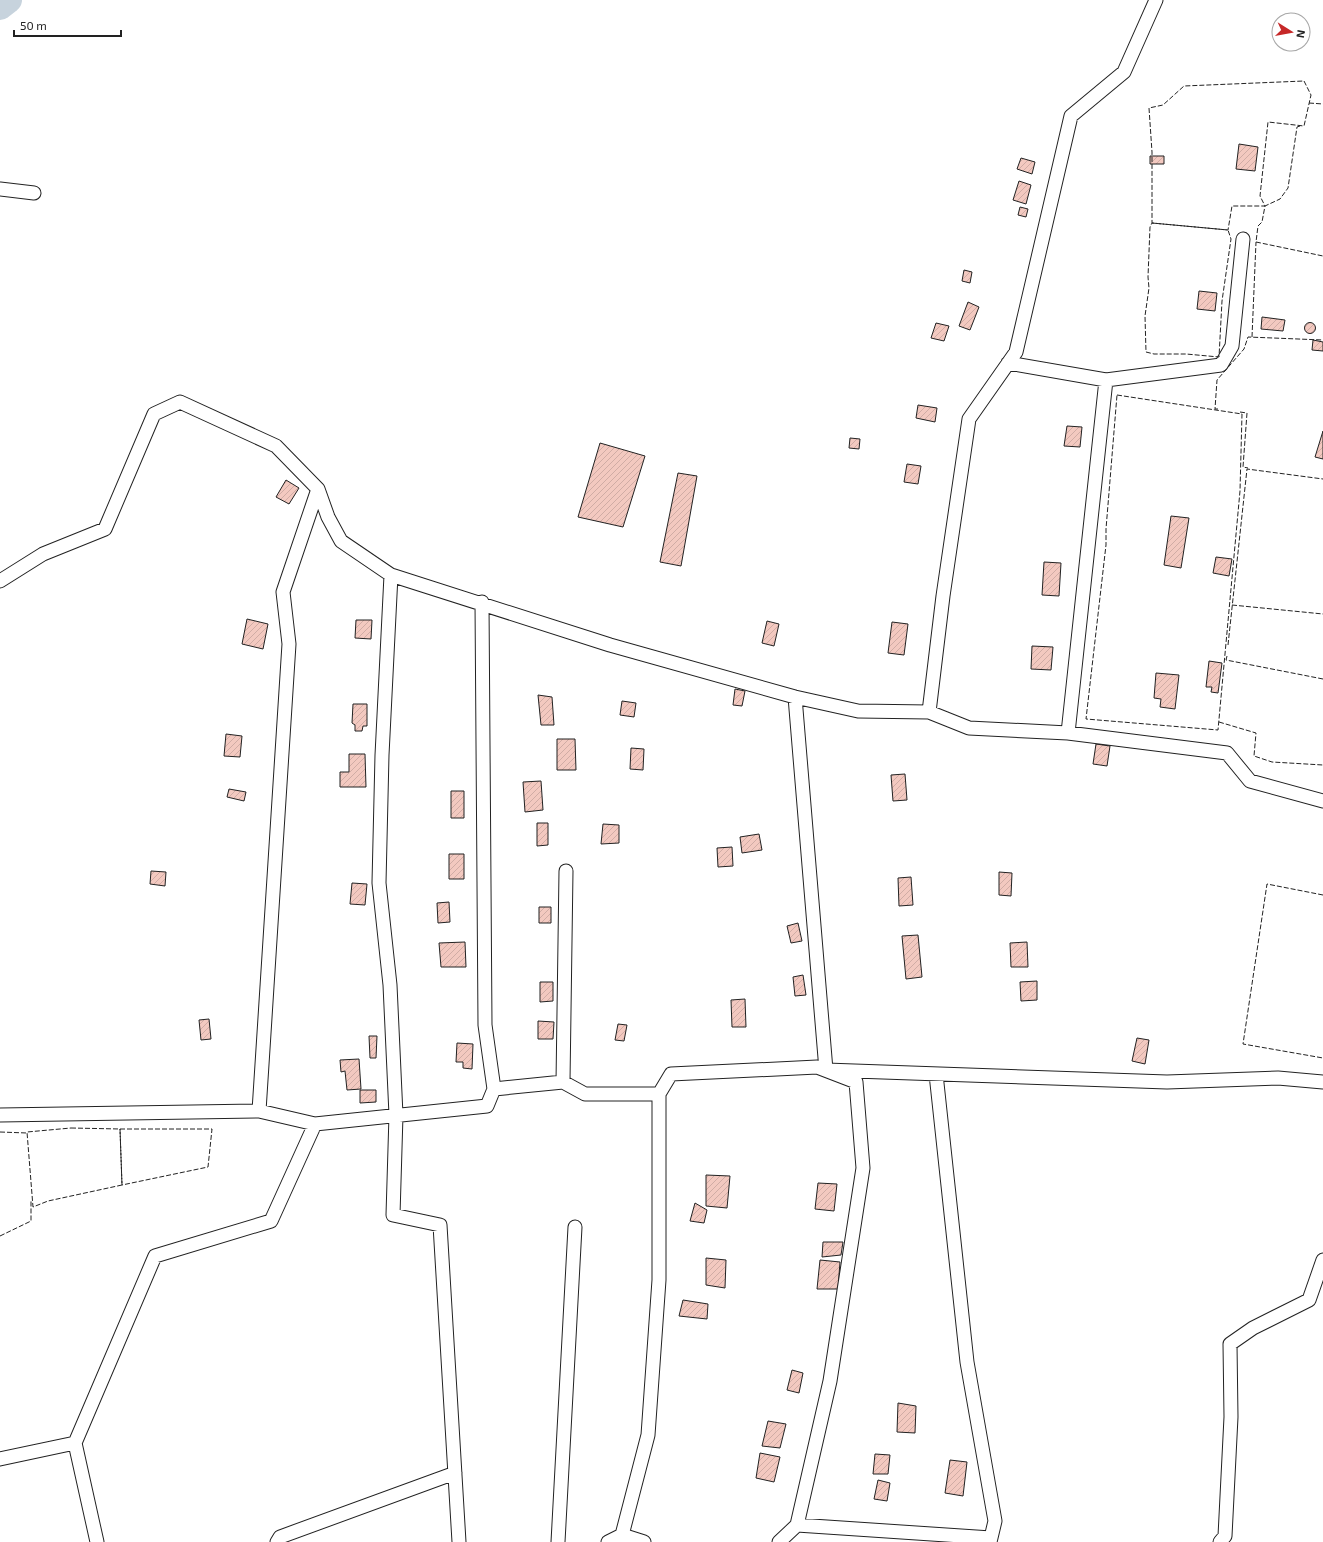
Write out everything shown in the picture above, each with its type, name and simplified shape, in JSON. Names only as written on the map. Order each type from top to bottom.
[{"type":"street","points":[[929,712],[943,596],[969,419],[1016,352],[1071,116],[1124,72],[1156,0]]},
{"type":"street","points":[[0,189],[34,193]]},
{"type":"street","points":[[1008,363],[1106,380],[1221,365],[1232,346],[1243,239]]},
{"type":"street","points":[[1068,733],[1106,380]]},
{"type":"street","points":[[0,581],[42,554],[105,529],[154,414],[180,402],[276,446],[318,489],[328,516],[341,541],[392,575],[482,602],[610,645],[794,697],[858,711],[929,712],[969,728],[1068,733],[1227,753],[1250,781],[1323,801]]},
{"type":"street","points":[[259,1111],[289,644],[283,592],[318,489]]},
{"type":"street","points":[[392,575],[382,755],[380,883],[390,985],[396,1115],[393,1215],[440,1225],[459,1542]]},
{"type":"street","points":[[0,1115],[259,1111],[315,1124],[487,1106],[494,1089],[485,1025],[482,602]]},
{"type":"street","points":[[794,697],[826,1070]]},
{"type":"street","points":[[563,1082],[566,871]]},
{"type":"street","points":[[608,1542],[622,1534],[648,1435],[659,1280],[659,1094],[671,1074],[817,1067],[856,1082],[863,1168],[830,1381],[797,1525],[779,1542]]},
{"type":"street","points":[[826,1070],[1168,1082],[1278,1078],[1323,1082]]},
{"type":"street","points":[[797,1525],[866,1536],[990,1540],[995,1521],[967,1362],[936,1074]]},
{"type":"street","points":[[494,1089],[563,1082],[585,1094],[659,1094]]},
{"type":"street","points":[[97,1542],[75,1443],[155,1256],[271,1221],[315,1124]]},
{"type":"street","points":[[558,1542],[575,1227]]},
{"type":"street","points":[[1220,1542],[1225,1536],[1230,1425],[1230,1344],[1253,1328],[1309,1300],[1323,1260]]},
{"type":"street","points":[[0,1459],[75,1443]]},
{"type":"street","points":[[277,1542],[280,1537],[455,1473]]},
{"type":"street","points":[[622,1534],[644,1542]]},
{"type":"building","points":[[1239,144],[1258,147],[1255,171],[1236,169]]},
{"type":"building","points":[[1150,156],[1164,156],[1164,164],[1150,164]]},
{"type":"building","points":[[1021,158],[1035,162],[1032,174],[1017,169]]},
{"type":"building","points":[[1019,181],[1031,185],[1026,204],[1013,200]]},
{"type":"building","points":[[1020,207],[1028,209],[1026,217],[1018,215]]},
{"type":"building","points":[[964,270],[972,272],[970,283],[962,281]]},
{"type":"building","points":[[1199,291],[1217,293],[1215,311],[1197,309]]},
{"type":"building","points":[[968,302],[979,307],[970,330],[959,326]]},
{"type":"building","points":[[1262,317],[1285,320],[1283,331],[1261,329]]},
{"type":"building","points":[[1310,322],[1314,324],[1316,328],[1314,332],[1310,334],[1306,332],[1304,328],[1306,324]]},
{"type":"building","points":[[936,323],[949,326],[944,341],[931,338]]},
{"type":"building","points":[[1313,340],[1323,342],[1323,351],[1312,350]]},
{"type":"building","points":[[918,405],[937,408],[935,422],[916,418]]},
{"type":"building","points":[[1067,426],[1082,427],[1080,447],[1064,446]]},
{"type":"building","points":[[1323,431],[1323,459],[1315,457]]},
{"type":"building","points":[[850,438],[860,439],[859,449],[849,448]]},
{"type":"building","points":[[600,443],[645,456],[623,527],[578,517]]},
{"type":"building","points":[[907,464],[921,466],[918,484],[904,482]]},
{"type":"building","points":[[678,473],[697,476],[681,566],[660,562]]},
{"type":"building","points":[[286,480],[299,488],[289,504],[276,497]]},
{"type":"building","points":[[1171,516],[1189,518],[1181,568],[1164,565]]},
{"type":"building","points":[[1216,557],[1232,559],[1229,576],[1213,573]]},
{"type":"building","points":[[1044,562],[1061,563],[1059,596],[1042,595]]},
{"type":"building","points":[[247,619],[268,624],[263,649],[242,644]]},
{"type":"building","points":[[356,620],[372,620],[371,639],[355,638]]},
{"type":"building","points":[[767,621],[779,624],[774,646],[762,643]]},
{"type":"building","points":[[892,622],[908,624],[904,655],[888,653]]},
{"type":"building","points":[[1032,646],[1053,647],[1051,670],[1031,669]]},
{"type":"building","points":[[1209,661],[1222,663],[1218,693],[1211,692],[1212,687],[1206,687]]},
{"type":"building","points":[[1156,673],[1179,675],[1175,709],[1160,707],[1161,699],[1154,698]]},
{"type":"building","points":[[735,689],[745,691],[742,706],[733,705]]},
{"type":"building","points":[[538,695],[552,697],[554,725],[541,725]]},
{"type":"building","points":[[622,701],[636,703],[634,717],[620,715]]},
{"type":"building","points":[[353,704],[367,704],[367,726],[363,726],[362,731],[355,731],[355,725],[352,723]]},
{"type":"building","points":[[226,734],[242,736],[240,757],[224,756]]},
{"type":"building","points":[[557,739],[575,739],[576,770],[557,770]]},
{"type":"building","points":[[1096,744],[1110,746],[1107,766],[1093,764]]},
{"type":"building","points":[[631,748],[644,749],[643,770],[630,769]]},
{"type":"building","points":[[349,754],[365,754],[366,787],[340,787],[340,772],[349,772]]},
{"type":"building","points":[[905,774],[907,800],[893,801],[891,775]]},
{"type":"building","points":[[541,781],[543,810],[525,812],[523,782]]},
{"type":"building","points":[[229,789],[246,792],[244,801],[227,797]]},
{"type":"building","points":[[451,791],[464,791],[464,818],[451,818]]},
{"type":"building","points":[[537,823],[548,823],[548,845],[537,846]]},
{"type":"building","points":[[603,824],[619,825],[619,843],[601,844]]},
{"type":"building","points":[[759,834],[762,850],[742,853],[740,837]]},
{"type":"building","points":[[732,847],[733,866],[718,867],[717,848]]},
{"type":"building","points":[[449,854],[464,854],[464,879],[449,879]]},
{"type":"building","points":[[151,871],[166,872],[165,886],[150,884]]},
{"type":"building","points":[[999,872],[1012,873],[1011,896],[999,895]]},
{"type":"building","points":[[911,877],[913,905],[899,906],[898,878]]},
{"type":"building","points":[[352,883],[367,884],[365,905],[350,904]]},
{"type":"building","points":[[449,902],[450,922],[438,923],[437,903]]},
{"type":"building","points":[[539,907],[551,907],[551,923],[539,923]]},
{"type":"building","points":[[798,923],[802,941],[791,943],[787,926]]},
{"type":"building","points":[[918,935],[922,977],[906,979],[902,936]]},
{"type":"building","points":[[465,942],[466,967],[441,967],[439,943]]},
{"type":"building","points":[[1027,942],[1028,967],[1011,967],[1010,943]]},
{"type":"building","points":[[803,975],[806,995],[795,996],[793,977]]},
{"type":"building","points":[[1037,981],[1037,1000],[1021,1001],[1020,982]]},
{"type":"building","points":[[540,982],[553,982],[553,1001],[540,1002]]},
{"type":"building","points":[[745,999],[746,1027],[732,1027],[731,1000]]},
{"type":"building","points":[[209,1019],[211,1039],[201,1040],[199,1020]]},
{"type":"building","points":[[538,1021],[554,1022],[553,1039],[538,1039]]},
{"type":"building","points":[[618,1024],[627,1025],[624,1041],[615,1040]]},
{"type":"building","points":[[369,1036],[377,1036],[376,1058],[370,1058]]},
{"type":"building","points":[[1137,1038],[1149,1040],[1145,1064],[1132,1061]]},
{"type":"building","points":[[457,1043],[473,1044],[472,1069],[463,1068],[463,1062],[456,1062]]},
{"type":"building","points":[[359,1059],[361,1089],[347,1090],[345,1071],[341,1072],[340,1060]]},
{"type":"building","points":[[360,1090],[376,1090],[376,1102],[360,1103]]},
{"type":"building","points":[[706,1175],[730,1176],[727,1208],[706,1206]]},
{"type":"building","points":[[818,1183],[837,1184],[834,1211],[815,1209]]},
{"type":"building","points":[[695,1203],[707,1210],[704,1223],[690,1221]]},
{"type":"building","points":[[823,1242],[843,1242],[841,1255],[822,1257]]},
{"type":"building","points":[[706,1258],[726,1260],[725,1288],[706,1285]]},
{"type":"building","points":[[820,1260],[840,1262],[838,1289],[817,1289]]},
{"type":"building","points":[[683,1300],[708,1304],[707,1319],[679,1316]]},
{"type":"building","points":[[792,1370],[803,1373],[799,1393],[787,1390]]},
{"type":"building","points":[[898,1403],[916,1406],[915,1433],[897,1432]]},
{"type":"building","points":[[768,1421],[786,1424],[780,1448],[762,1446]]},
{"type":"building","points":[[760,1453],[780,1457],[774,1482],[756,1478]]},
{"type":"building","points":[[875,1454],[890,1455],[888,1474],[873,1474]]},
{"type":"building","points":[[950,1460],[967,1462],[963,1496],[945,1493]]},
{"type":"building","points":[[878,1480],[890,1483],[887,1501],[874,1499]]},
{"type":"waterway","points":[[0,7],[9,0]]},
{"type":"fence","points":[[1304,81],[1311,95],[1304,126],[1268,122],[1260,196],[1265,206],[1232,206],[1228,230],[1152,223],[1152,152],[1149,108],[1163,105],[1184,86],[1304,81]]},
{"type":"fence","points":[[1309,103],[1323,104]]},
{"type":"fence","points":[[1300,126],[1297,127],[1288,188],[1280,199],[1265,206],[1262,222],[1258,226],[1256,242],[1323,256]]},
{"type":"fence","points":[[1152,223],[1228,230],[1231,239],[1222,301],[1219,357],[1186,354],[1154,354],[1146,352],[1145,316],[1149,288],[1150,227],[1152,223]]},
{"type":"fence","points":[[1252,337],[1256,242]]},
{"type":"fence","points":[[1218,409],[1215,409],[1217,380],[1244,349],[1248,337],[1323,340]]},
{"type":"fence","points":[[1117,395],[1242,414],[1240,491],[1218,730],[1086,719],[1106,545],[1117,395]]},
{"type":"fence","points":[[1240,412],[1247,413],[1243,467],[1248,468]]},
{"type":"fence","points":[[1228,645],[1247,469],[1323,479]]},
{"type":"fence","points":[[1232,605],[1323,614]]},
{"type":"fence","points":[[1227,656],[1226,660],[1323,679]]},
{"type":"fence","points":[[1219,722],[1256,733],[1254,756],[1272,762],[1323,765]]},
{"type":"fence","points":[[1323,895],[1267,884],[1243,1044],[1323,1058]]},
{"type":"fence","points":[[71,1128],[120,1129],[122,1185],[48,1201],[33,1207],[27,1132],[71,1128]]},
{"type":"fence","points":[[120,1129],[212,1129],[208,1167],[122,1185],[120,1129]]},
{"type":"fence","points":[[0,1132],[27,1133]]},
{"type":"fence","points":[[0,1236],[31,1221],[31,1201]]}]
